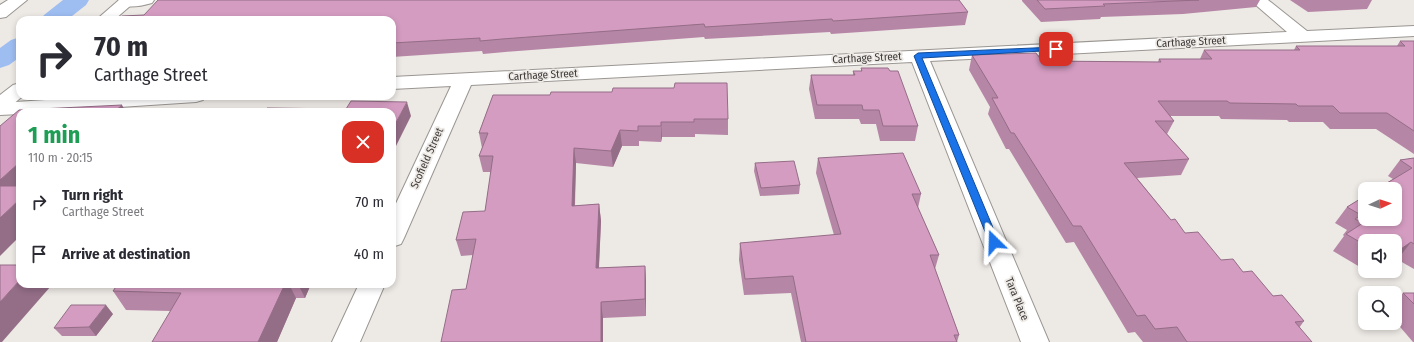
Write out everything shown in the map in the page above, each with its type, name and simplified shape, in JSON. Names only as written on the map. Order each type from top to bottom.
[{"type":"street","points":[[0,12],[19,0]]},
{"type":"street","points":[[109,16],[128,1],[146,0]]},
{"type":"street","points":[[1258,0],[1303,37]]},
{"type":"street","name":"Carthage Street","points":[[396,83],[1414,31]]},
{"type":"street","name":"Tara Place","points":[[918,56],[1035,342]]},
{"type":"street","name":"Scofield Street","points":[[396,229],[464,79]]},
{"type":"street","points":[[0,105],[16,92]]},
{"type":"street","points":[[0,109],[136,100]]},
{"type":"street","points":[[346,342],[370,288]]},
{"type":"building","points":[[158,0],[959,0],[968,12],[833,21],[832,19],[705,27],[704,24],[480,41],[480,38],[396,43],[396,16],[122,16],[144,15]]},
{"type":"building","points":[[1037,0],[1199,0],[1103,4],[1105,6],[1045,9]]},
{"type":"building","points":[[1400,41],[1414,41],[1414,131],[1387,113],[1340,113],[1333,106],[1230,103],[1227,101],[1158,101],[1174,121],[1155,121],[1189,159],[1124,163],[1171,220],[1175,219],[1185,233],[1198,232],[1221,260],[1233,259],[1243,272],[1252,271],[1273,296],[1282,295],[1304,321],[1295,322],[1312,342],[1187,342],[1177,327],[1155,329],[1145,315],[1137,316],[1081,226],[1073,226],[1014,133],[1011,133],[992,98],[998,98],[972,55],[1036,53],[1042,61],[1161,62],[1159,59],[1212,59],[1204,50],[1300,50],[1296,46],[1405,46]]},
{"type":"building","points":[[861,68],[888,68],[890,71],[898,71],[918,126],[883,126],[879,110],[863,110],[862,105],[817,105],[811,75],[855,75],[853,71],[862,71]]},
{"type":"building","points":[[675,83],[727,83],[728,119],[694,119],[694,122],[661,122],[661,126],[638,126],[638,131],[620,130],[611,151],[574,148],[572,206],[599,204],[596,268],[645,266],[645,299],[601,302],[601,342],[441,342],[452,290],[466,289],[476,239],[456,240],[463,212],[485,211],[493,156],[479,156],[488,133],[479,133],[493,95],[550,95],[551,92],[612,92],[613,88],[674,88]]},
{"type":"building","points":[[351,101],[407,102],[396,123],[396,108],[347,108]]},
{"type":"building","points":[[122,105],[119,108],[60,108]]},
{"type":"building","points":[[16,113],[16,166],[0,180],[0,126]]},
{"type":"building","points":[[903,153],[921,194],[912,194],[939,255],[930,255],[959,335],[954,335],[957,342],[806,342],[793,276],[745,279],[740,243],[841,234],[818,158]]},
{"type":"building","points":[[1414,158],[1414,244],[1411,242],[1402,248],[1402,234],[1358,234],[1358,241],[1346,234],[1358,226],[1402,226],[1402,182],[1389,182],[1412,168],[1400,160]]},
{"type":"building","points":[[794,161],[800,185],[761,188],[755,163]]},
{"type":"building","points":[[0,186],[16,186],[16,203],[0,218]]},
{"type":"building","points":[[1358,200],[1358,213],[1347,207]]},
{"type":"building","points":[[0,265],[16,265],[16,284],[0,302]]},
{"type":"building","points":[[115,288],[283,288],[258,342],[152,342],[181,293],[113,291]]},
{"type":"building","points":[[1403,293],[1414,293],[1414,304]]},
{"type":"building","points":[[71,305],[106,305],[89,327],[54,328]]},
{"type":"waterway","points":[[57,16],[78,0]]},
{"type":"waterway","points":[[0,60],[16,48]]},
{"type":"route","points":[[994,242],[918,56],[1056,49]]}]
